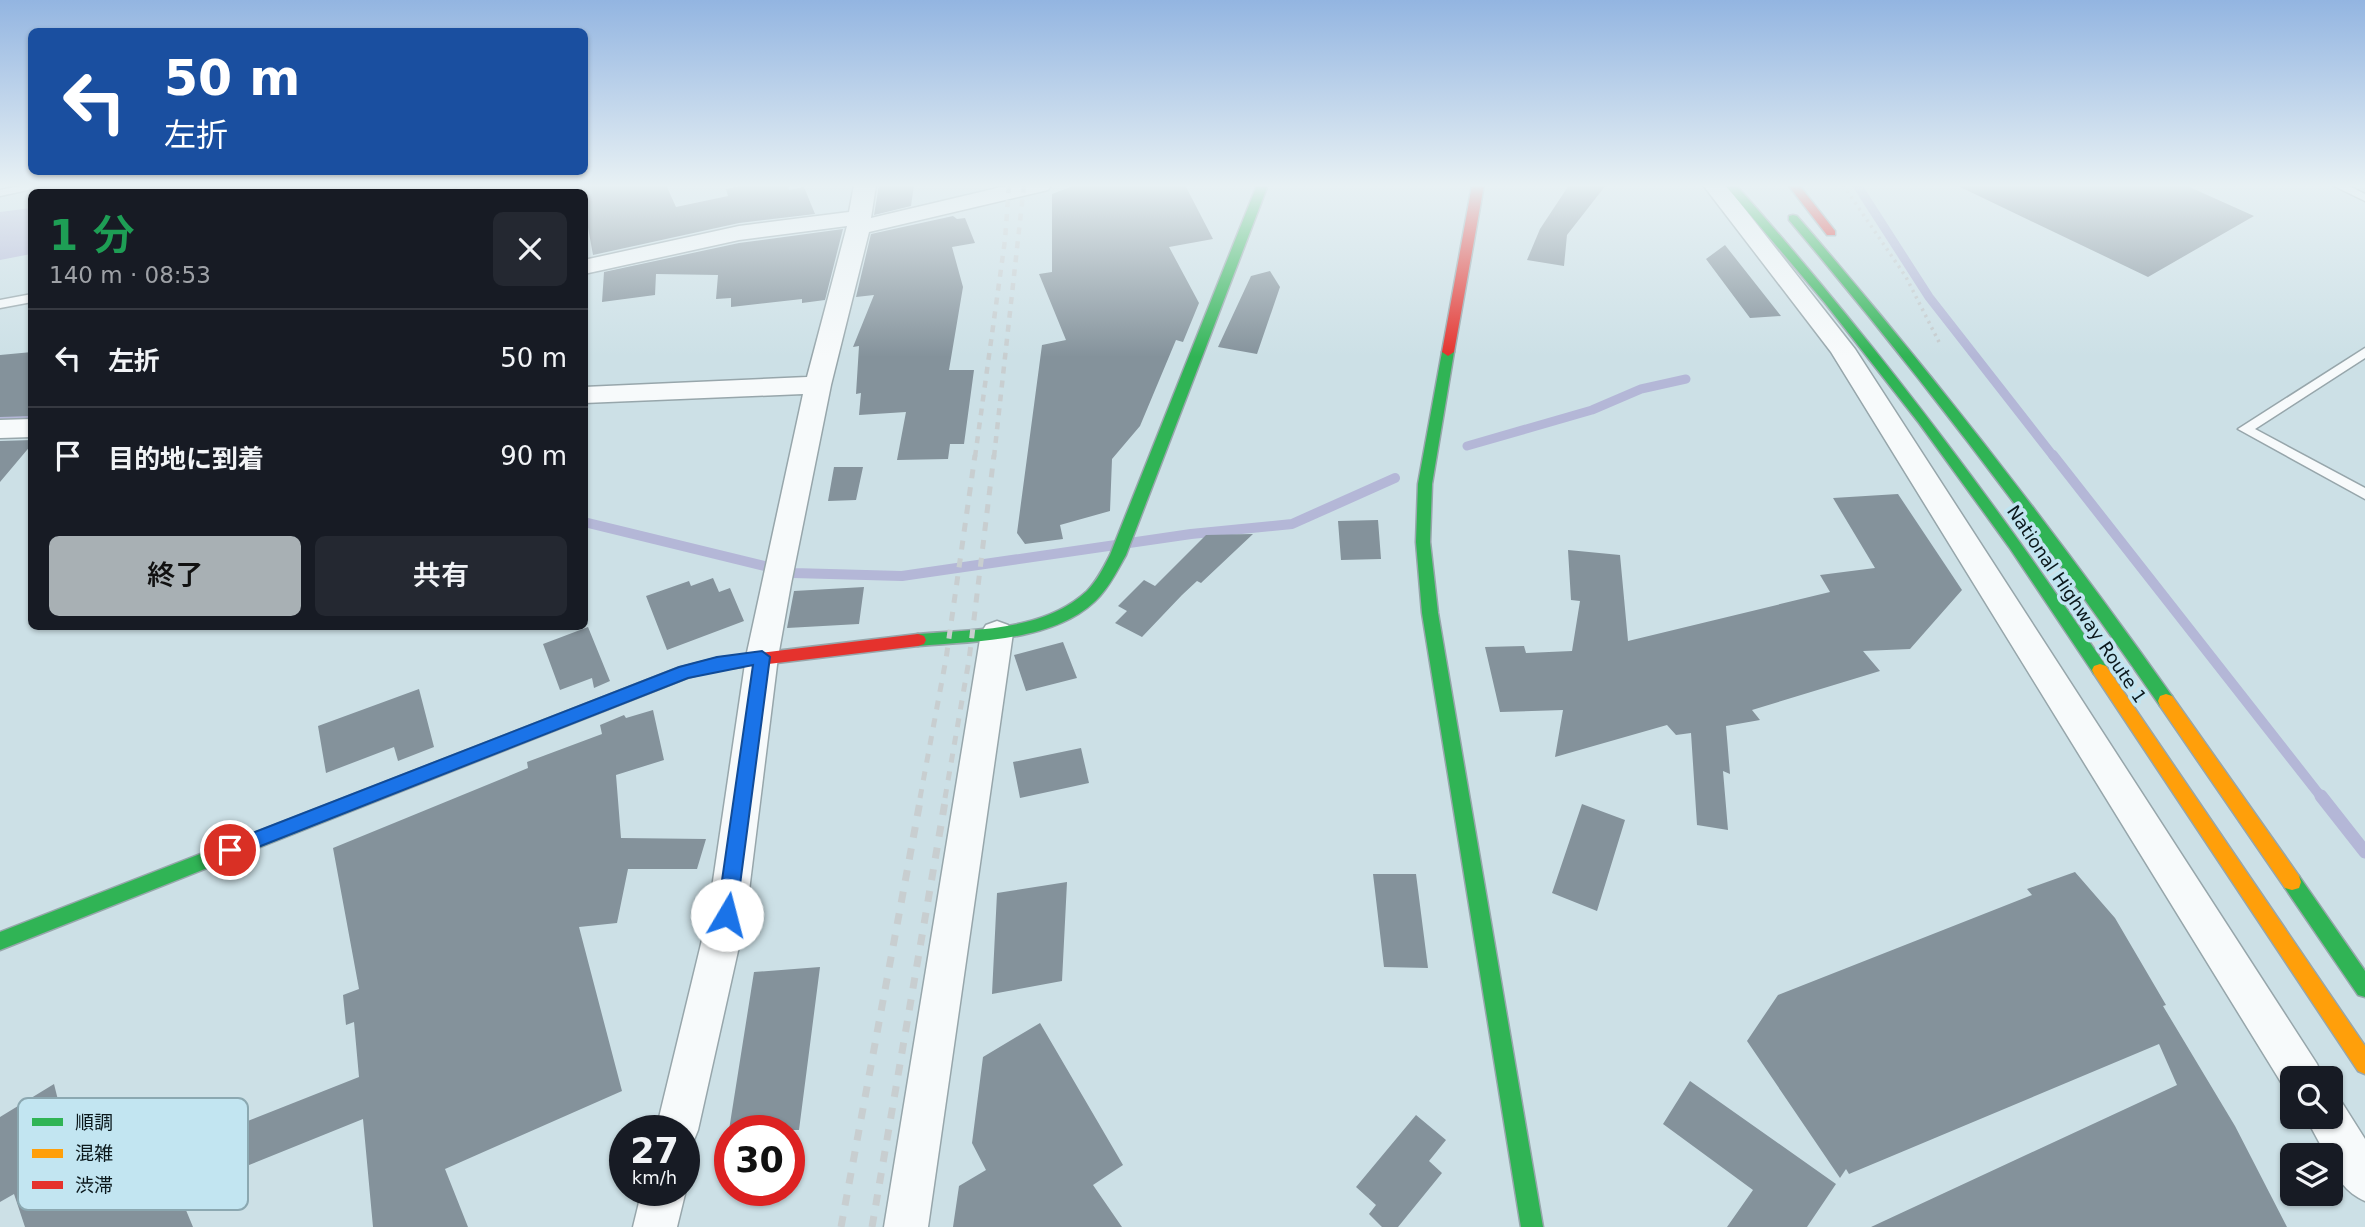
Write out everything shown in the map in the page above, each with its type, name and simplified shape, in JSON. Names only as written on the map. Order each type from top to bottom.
[{"type":"main road","points":[[0,941],[684,672],[717,663],[762,657],[997,633],[1054,619],[1082,605],[1103,583],[1118,555],[1241,242]]},
{"type":"main road","points":[[1468,242],[1428,460],[1423,542],[1430,613],[1532,1227]]},
{"type":"main road","name":"National Highway Route 1","points":[[1781,242],[1924,418],[2042,582],[2177,787],[2365,1063]]},
{"type":"main road","name":"National Highway Route 1","points":[[1814,242],[1941,391],[2074,571],[2365,988]]},
{"type":"main road","points":[[1839,242],[1842,246]]},
{"type":"main road","points":[[1882,299],[1941,391]]},
{"type":"street","points":[[588,266],[697,242]]},
{"type":"street","points":[[680,1115],[727,915],[762,657],[818,386],[853,242]]},
{"type":"street","points":[[1759,242],[1842,349],[2294,1066]]},
{"type":"street","points":[[588,396],[818,386]]},
{"type":"street","points":[[0,429],[28,428]]},
{"type":"street","points":[[906,1227],[997,633]]},
{"type":"street","points":[[2334,1129],[2365,1179]]},
{"type":"street","points":[[655,1227],[660,1206]]},
{"type":"lane","points":[[0,304],[28,299]]},
{"type":"lane","points":[[2365,352],[2245,429],[2365,494]]},
{"type":"water","points":[[0,242],[28,242],[28,255],[0,260]]},
{"type":"building","points":[[591,242],[651,242],[593,255]]},
{"type":"building","points":[[840,242],[825,300],[802,303],[802,299],[731,307],[731,298],[716,299],[718,275],[656,274],[655,295],[602,302],[604,272],[739,243]]},
{"type":"building","points":[[869,242],[975,242],[952,247],[963,287],[949,370],[974,370],[964,444],[950,444],[948,459],[897,460],[906,412],[859,415],[861,393],[856,394],[859,346],[853,347],[874,295],[856,297]]},
{"type":"building","points":[[1052,242],[1195,242],[1169,247],[1199,303],[1183,342],[1176,340],[1140,426],[1112,459],[1110,511],[1060,525],[1063,539],[1025,544],[1017,533],[1042,345],[1066,340],[1039,274],[1052,272]]},
{"type":"building","points":[[1534,242],[1566,242],[1564,266],[1527,260]]},
{"type":"building","points":[[2075,242],[2208,242],[2148,277]]},
{"type":"building","points":[[1725,245],[1781,316],[1750,318],[1706,259]]},
{"type":"building","points":[[1270,271],[1280,287],[1257,354],[1218,347],[1251,276]]},
{"type":"building","points":[[28,352],[28,416],[0,417],[0,355]]},
{"type":"building","points":[[28,440],[28,449],[0,482],[0,441]]},
{"type":"building","points":[[834,467],[863,467],[856,500],[828,501]]},
{"type":"building","points":[[1898,494],[1962,590],[1910,649],[1863,651],[1880,671],[1752,710],[1760,720],[1726,726],[1730,774],[1723,771],[1728,830],[1697,825],[1691,733],[1676,735],[1667,725],[1555,757],[1563,710],[1500,712],[1485,647],[1524,646],[1526,653],[1572,651],[1580,601],[1571,600],[1568,550],[1620,555],[1628,641],[1830,592],[1820,575],[1875,568],[1833,498]]},
{"type":"building","points":[[1378,520],[1381,559],[1341,560],[1338,521]]},
{"type":"building","points":[[1253,534],[1201,583],[1197,581],[1142,637],[1115,623],[1127,611],[1118,606],[1144,580],[1155,586],[1206,535]]},
{"type":"building","points":[[713,578],[719,592],[730,588],[744,621],[667,650],[646,596],[689,581],[691,586]]},
{"type":"building","points":[[864,587],[859,624],[787,628],[794,591]]},
{"type":"building","points":[[588,627],[610,681],[594,688],[592,678],[560,690],[543,644],[580,630],[588,630]]},
{"type":"building","points":[[1063,642],[1077,678],[1026,691],[1014,655]]},
{"type":"building","points":[[419,689],[434,747],[398,761],[394,747],[326,773],[318,726]]},
{"type":"building","points":[[653,710],[664,760],[616,775],[621,838],[706,839],[697,869],[628,869],[617,923],[579,927],[622,1091],[445,1169],[468,1227],[373,1227],[363,1119],[248,1165],[248,1121],[359,1077],[354,1022],[346,1025],[343,995],[359,989],[333,848],[528,768],[527,762],[602,734],[600,725],[624,715],[626,718]]},
{"type":"building","points":[[1081,748],[1089,783],[1020,798],[1013,762]]},
{"type":"building","points":[[1582,804],[1625,820],[1597,911],[1552,893]]},
{"type":"building","points":[[2075,872],[2115,918],[2166,1005],[2163,1006],[2235,1126],[2287,1227],[1871,1227],[2177,1085],[2159,1044],[1849,1174],[1846,1169],[1840,1178],[1747,1041],[1778,995],[2032,895],[2027,889]]},
{"type":"building","points":[[1373,874],[1416,874],[1428,968],[1384,967]]},
{"type":"building","points":[[1067,882],[1062,981],[992,994],[997,893]]},
{"type":"building","points":[[820,967],[801,1115],[731,1115],[754,972]]},
{"type":"building","points":[[1040,1023],[1123,1165],[1093,1185],[1122,1227],[953,1227],[959,1186],[986,1170],[972,1143],[983,1057]]},
{"type":"building","points":[[1690,1081],[1836,1184],[1807,1227],[1727,1227],[1753,1190],[1663,1124]]},
{"type":"building","points":[[54,1084],[58,1098],[31,1098]]},
{"type":"building","points":[[18,1106],[18,1206],[14,1194],[0,1202],[0,1117]]},
{"type":"building","points":[[1416,1115],[1446,1140],[1429,1161],[1442,1173],[1398,1227],[1382,1227],[1369,1214],[1376,1205],[1356,1187]]},
{"type":"building","points":[[19,1210],[186,1210],[193,1227],[25,1227]]},
{"type":"waterway","points":[[1894,242],[1929,297],[2054,457]]},
{"type":"waterway","points":[[1467,446],[1592,410],[1641,389],[1686,379]]},
{"type":"waterway","points":[[0,420],[28,419]]},
{"type":"waterway","points":[[2053,455],[2322,798]]},
{"type":"waterway","points":[[588,523],[793,573],[902,576],[1191,534],[1292,524],[1395,478]]},
{"type":"waterway","points":[[2321,796],[2365,852]]},
{"type":"railway","points":[[975,457],[1005,242]]},
{"type":"railway","points":[[994,457],[1018,242]]},
{"type":"railway","points":[[920,798],[946,659],[975,455]]},
{"type":"railway","points":[[945,798],[969,660],[994,455]]},
{"type":"railway","points":[[841,1227],[921,796]]},
{"type":"railway","points":[[872,1227],[946,796]]},
{"type":"traffic: fast","points":[[918,640],[986,634],[1034,626],[1056,619],[1075,608],[1100,586],[1118,555],[1241,242]]},
{"type":"traffic: fast","points":[[1780,242],[1924,420],[2014,544],[2100,670]]},
{"type":"traffic: fast","points":[[1813,242],[1986,455],[2166,701]]},
{"type":"traffic: fast","points":[[1448,352],[1425,484],[1423,542],[1430,613],[1532,1227]]},
{"type":"traffic: fast","points":[[0,941],[684,672],[717,664]]},
{"type":"traffic: fast","points":[[2292,882],[2365,988]]},
{"type":"traffic: slow","points":[[2100,670],[2365,1064]]},
{"type":"traffic: slow","points":[[2166,701],[2292,882]]},
{"type":"traffic: jam","points":[[1448,352],[1468,242]]},
{"type":"traffic: jam","points":[[717,664],[918,640]]},
{"type":"route","points":[[230,850],[684,672],[717,663],[762,657],[727,915]]}]
